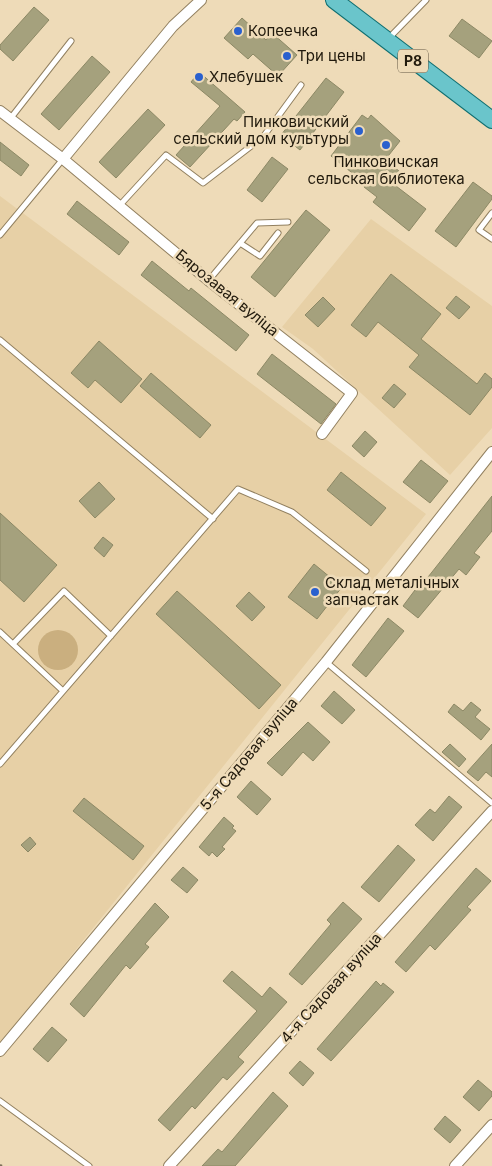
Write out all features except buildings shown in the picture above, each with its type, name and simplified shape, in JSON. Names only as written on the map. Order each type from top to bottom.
[{"type":"main road","name":"Р8","points":[[334,0],[492,120]]},
{"type":"street","points":[[64,159],[173,26],[201,0]]},
{"type":"street","name":"Бярозавая вуліца","points":[[0,111],[64,159],[208,280],[352,393],[322,434]]},
{"type":"street","name":"5-я Садовая вуліца","points":[[0,1051],[326,662],[492,452]]},
{"type":"street","name":"4-я Садовая вуліца","points":[[169,1166],[492,811]]},
{"type":"street","points":[[455,1166],[492,1124]]},
{"type":"lane","points":[[386,41],[426,0]]},
{"type":"lane","points":[[10,119],[71,42]]},
{"type":"lane","points":[[120,205],[166,155],[203,183],[263,137],[301,85]]},
{"type":"lane","points":[[0,235],[64,159]]},
{"type":"lane","points":[[492,213],[480,230],[492,239]]},
{"type":"lane","points":[[208,280],[257,223],[288,222]]},
{"type":"lane","points":[[240,243],[260,256],[278,233]]},
{"type":"lane","points":[[0,340],[213,519]]},
{"type":"lane","points":[[0,764],[238,489],[292,512],[366,570]]},
{"type":"lane","points":[[13,644],[64,591],[111,636]]},
{"type":"lane","points":[[0,632],[63,691]]},
{"type":"lane","points":[[326,662],[492,803]]},
{"type":"lane","points":[[0,1101],[88,1166]]},
{"type":"shaded area","points":[[0,196],[426,514],[0,1044]]},
{"type":"shaded area","points":[[371,219],[492,306],[492,428],[450,475],[313,349],[282,327]]},
{"type":"shaded area","points":[[62,630],[69,633],[75,639],[78,650],[77,658],[69,667],[62,670],[54,670],[47,667],[39,658],[38,646],[41,639],[50,631]]},
{"type":"place","name":"Копеечка","points":[[238,31]]},
{"type":"place","name":"Три цены","points":[[287,56]]},
{"type":"place","name":"Хлебушек","points":[[199,77]]},
{"type":"place","name":"Пинковичский сельский дом культуры","points":[[359,131]]},
{"type":"place","name":"Пинковичская сельская библиотека","points":[[386,145]]},
{"type":"place","name":"Склад металічных запчастак","points":[[315,592]]}]
